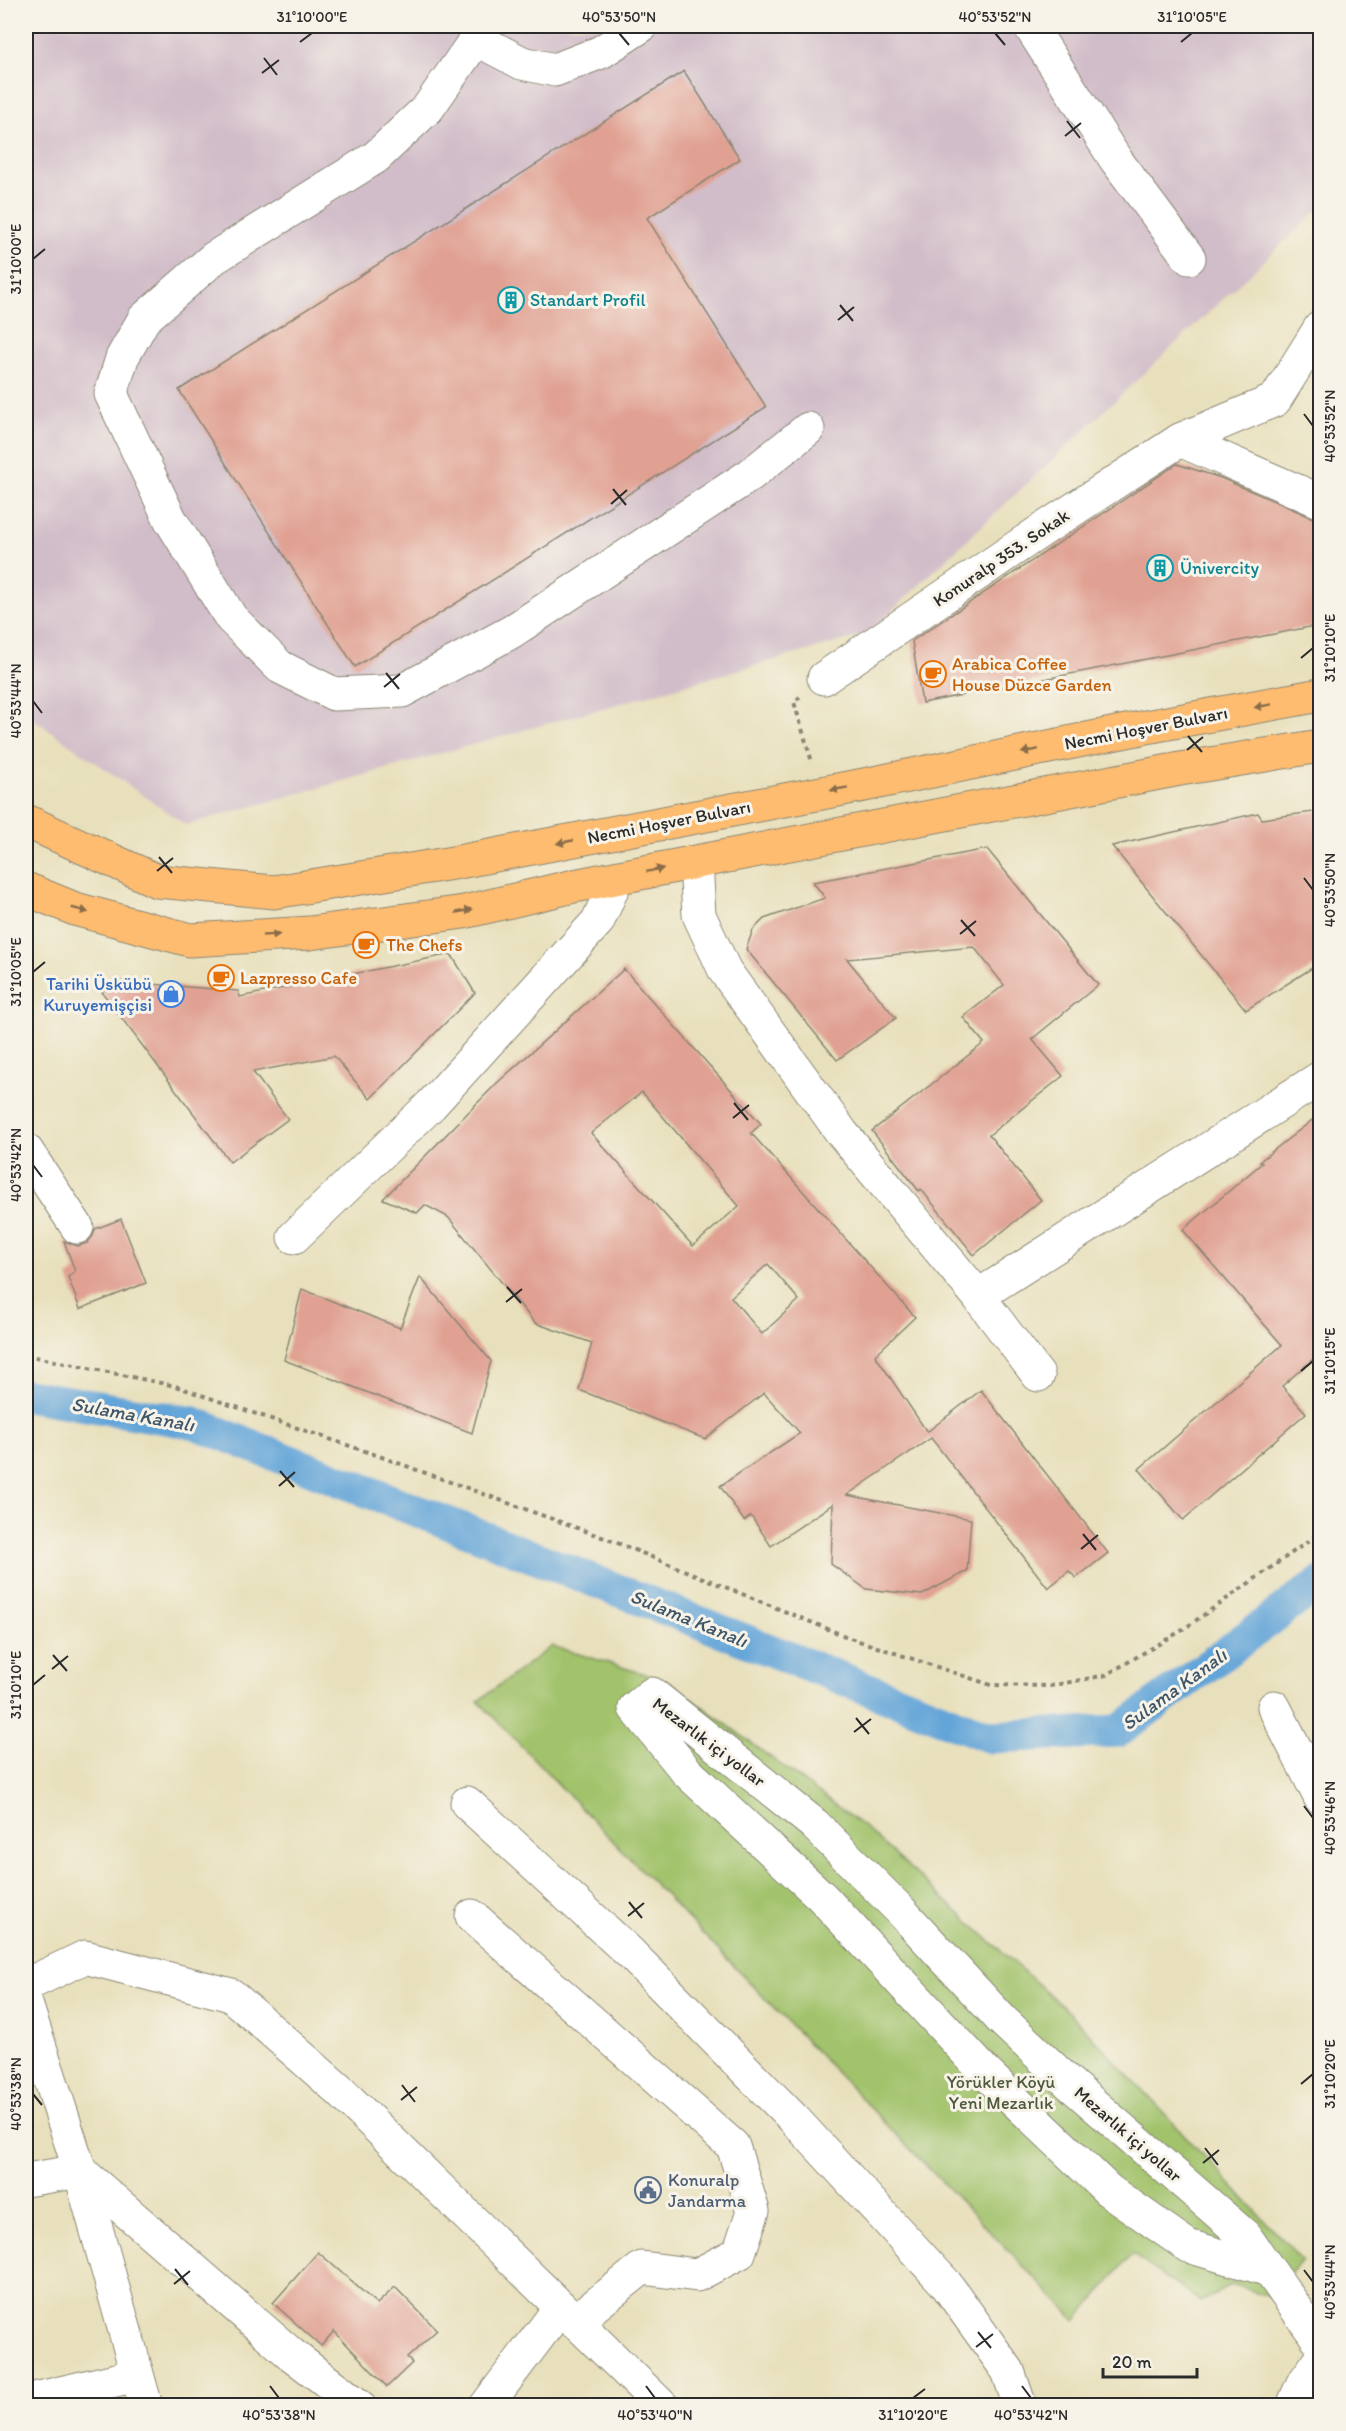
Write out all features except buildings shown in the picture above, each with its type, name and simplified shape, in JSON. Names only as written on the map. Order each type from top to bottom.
[{"type":"main road","name":"Necmi Hoşver Bulvarı","points":[[26,820],[157,880],[274,892],[453,863],[1320,695]]},
{"type":"main road","points":[[28,894],[190,940],[310,933],[464,912],[696,862],[1180,769],[1320,746]]},
{"type":"street","points":[[642,26],[601,52],[555,70],[522,63],[476,32],[428,108],[376,157],[214,258],[144,319],[122,358],[111,394],[170,519],[231,618],[280,667],[334,694],[402,691],[511,633],[750,475],[808,429]]},
{"type":"street","points":[[1030,26],[1116,160],[1189,258]]},
{"type":"street","name":"Konuralp 353. Sokak","points":[[824,678],[1180,440],[1275,400],[1320,328]]},
{"type":"street","points":[[1180,440],[1320,501]]},
{"type":"street","points":[[696,862],[699,915],[724,971],[842,1133],[978,1296],[1038,1375]]},
{"type":"street","points":[[294,1237],[431,1105],[598,921],[618,878]]},
{"type":"street","points":[[978,1296],[1320,1078]]},
{"type":"street","points":[[26,1150],[77,1227]]},
{"type":"street","name":"Mezarlık içi yollar","points":[[1269,2270],[1188,2246],[1108,2190],[986,2073],[822,1897],[687,1772],[635,1708],[652,1694],[814,1824],[901,1911],[1001,2019],[1069,2082],[1245,2236],[1320,2342]]},
{"type":"street","points":[[1274,1707],[1320,1797]]},
{"type":"street","points":[[467,1803],[638,1961],[793,2118],[930,2266],[946,2284],[1008,2371],[1020,2406]]},
{"type":"street","points":[[472,1916],[733,2146],[753,2211],[739,2253],[697,2276],[642,2268],[567,2315],[486,2406]]},
{"type":"street","points":[[26,1985],[85,1957],[231,1995],[339,2090],[662,2406]]},
{"type":"street","points":[[26,2004],[80,2171],[142,2390],[26,2401]]},
{"type":"street","points":[[26,2180],[80,2171]]},
{"type":"street","points":[[80,2171],[291,2354],[359,2406]]},
{"type":"street","points":[[1293,2406],[1302,2385],[1320,2360]]},
{"type":"path","points":[[821,793],[794,702],[824,678]]},
{"type":"path","points":[[26,1355],[175,1386],[365,1451],[610,1540],[849,1638],[991,1685],[1050,1686],[1106,1675],[1180,1631],[1320,1533]]},
{"type":"shaded area","name":"Standart Profil","points":[[26,26],[1320,26],[1320,208],[867,634],[186,825],[26,714]]},
{"type":"green space","name":"Yörükler Köyü Yeni Mezarlık","points":[[552,1646],[668,1681],[863,1826],[1070,2013],[1302,2260],[1270,2297],[1232,2284],[1201,2302],[1132,2254],[1076,2321],[478,1701]]},
{"type":"waterway","name":"Sulama Kanalı","points":[[26,1395],[194,1423],[990,1737],[1119,1731],[1320,1583]]},
{"type":"place","name":"Standart Profil","points":[[511,300]]},
{"type":"place","name":"Ünivercity","points":[[1160,568]]},
{"type":"place","name":"Arabica Coffee House Düzce Garden","points":[[933,674]]},
{"type":"place","name":"The Chefs","points":[[366,945]]},
{"type":"place","name":"Lazpresso Cafe","points":[[221,978]]},
{"type":"place","name":"Tarihi Üskübü Kuruyemişçisi","points":[[171,994]]},
{"type":"place","name":"Konuralp Jandarma","points":[[648,2190]]}]
